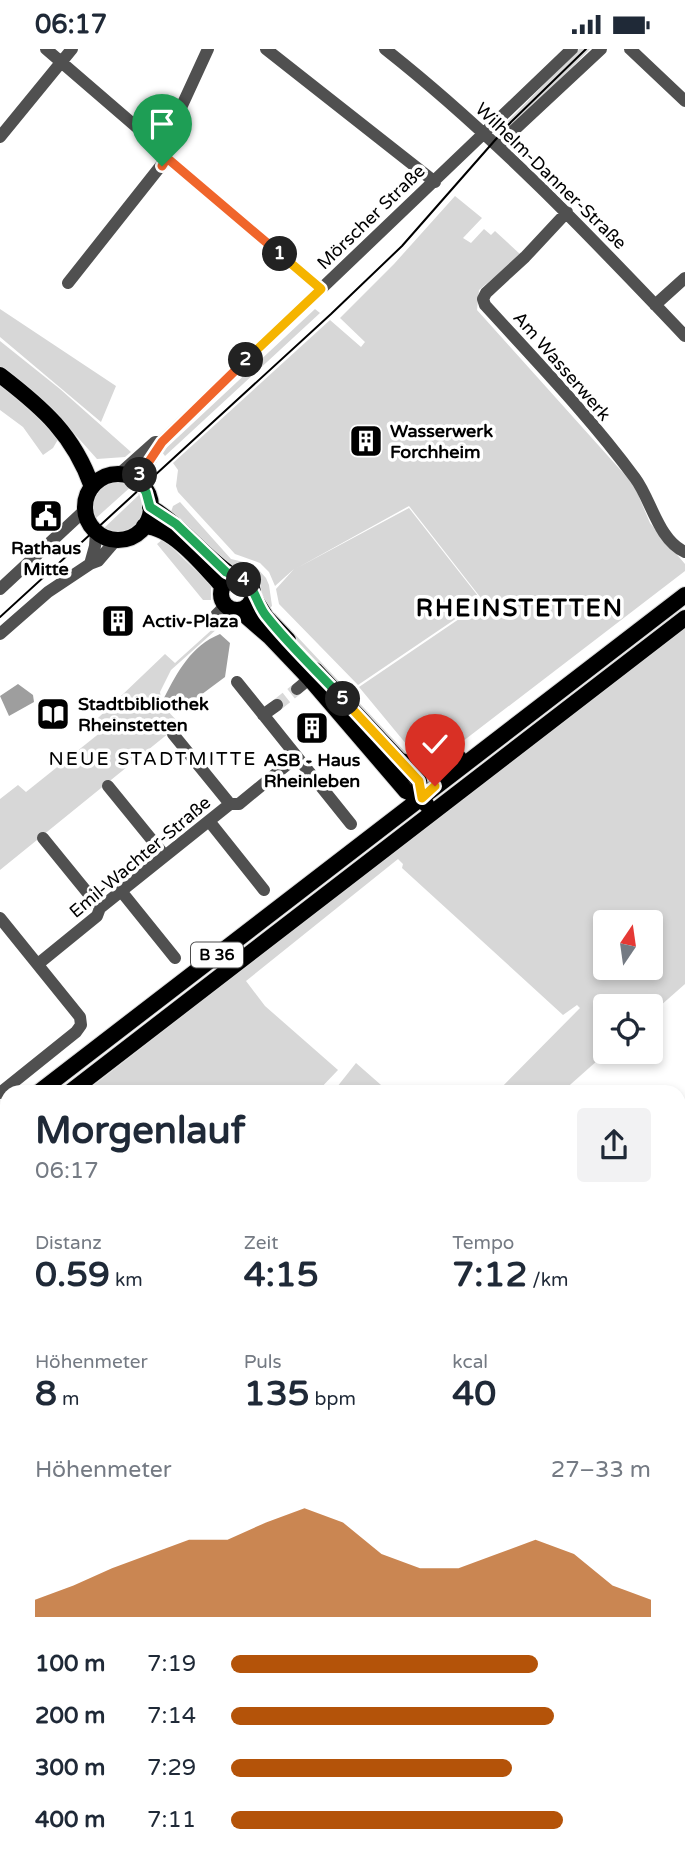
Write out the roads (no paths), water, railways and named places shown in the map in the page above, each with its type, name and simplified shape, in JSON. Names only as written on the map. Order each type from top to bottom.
[{"type":"main road","points":[[0,375],[43,409],[60,427],[77,450],[92,487]]},
{"type":"main road","points":[[77,450],[114,475],[129,477],[138,482],[146,492],[150,507],[144,526],[130,537],[116,540],[96,532],[89,523],[85,510],[86,498],[92,487],[114,475]]},
{"type":"main road","points":[[150,507],[176,524],[218,565],[229,582]]},
{"type":"main road","points":[[144,526],[153,526],[171,535],[229,582],[247,581],[251,585],[253,596],[308,680],[401,761],[419,781],[422,798]]},
{"type":"main road","points":[[229,582],[220,597],[227,611],[271,637],[406,790],[422,798],[433,812]]},
{"type":"main road","name":"B 36","points":[[48,1085],[685,595]]},
{"type":"main road","points":[[227,611],[249,606],[253,596]]},
{"type":"main road","name":"B 36","points":[[79,1085],[685,618]]},
{"type":"main road","points":[[401,761],[417,768],[444,768],[457,759],[488,747]]},
{"type":"street","points":[[46,49],[321,289]]},
{"type":"street","points":[[0,137],[72,49]]},
{"type":"street","points":[[68,283],[165,154],[208,49]]},
{"type":"street","points":[[266,49],[435,181]]},
{"type":"street","name":"Wilhelm-Danner-Straße","points":[[385,49],[484,134],[567,212],[685,337]]},
{"type":"street","name":"Mörscher Straße","points":[[138,482],[162,442],[572,49]]},
{"type":"street","points":[[497,146],[601,49]]},
{"type":"street","points":[[630,49],[685,101]]},
{"type":"street","name":"Am Wasserwerk","points":[[567,212],[525,257],[486,293],[483,299],[485,305],[568,397],[637,481],[658,522],[677,547],[685,552]]},
{"type":"street","points":[[655,305],[685,278]]},
{"type":"street","name":"Mörscher Straße","points":[[114,475],[155,442],[162,442]]},
{"type":"street","points":[[0,589],[85,510]]},
{"type":"street","points":[[90,564],[96,532]]},
{"type":"street","points":[[0,634],[48,592],[98,561],[116,540]]},
{"type":"street","points":[[237,683],[351,824]]},
{"type":"street","points":[[263,715],[276,705]]},
{"type":"street","points":[[173,734],[230,804]]},
{"type":"street","name":"Emil-Wachter-Straße","points":[[38,964],[97,916],[100,908],[230,804],[239,804],[258,789],[295,758],[294,753]]},
{"type":"street","points":[[108,786],[165,856]]},
{"type":"street","points":[[209,821],[264,890]]},
{"type":"street","points":[[43,838],[100,908]]},
{"type":"street","points":[[121,891],[175,958]]},
{"type":"street","points":[[0,918],[80,1017],[81,1025],[76,1032],[6,1085]]},
{"type":"tunnel","points":[[277,705],[297,689]]},
{"type":"tram line","points":[[0,617],[402,246],[511,122],[586,49]]},
{"type":"place","name":"Wasserwerk Forchheim","points":[[366,441]]},
{"type":"place","name":"Rathaus Mitte","points":[[46,516]]},
{"type":"place","name":"Activ-Plaza","points":[[118,621]]},
{"type":"place","name":"Stadtbibliothek Rheinstetten","points":[[53,714]]},
{"type":"place","name":"ASB - Haus Rheinleben","points":[[312,728]]},
{"type":"district","name":"RHEINSTETTEN","points":[[520,608]]},
{"type":"district","name":"NEUE STADTMITTE","points":[[153,759]]}]
